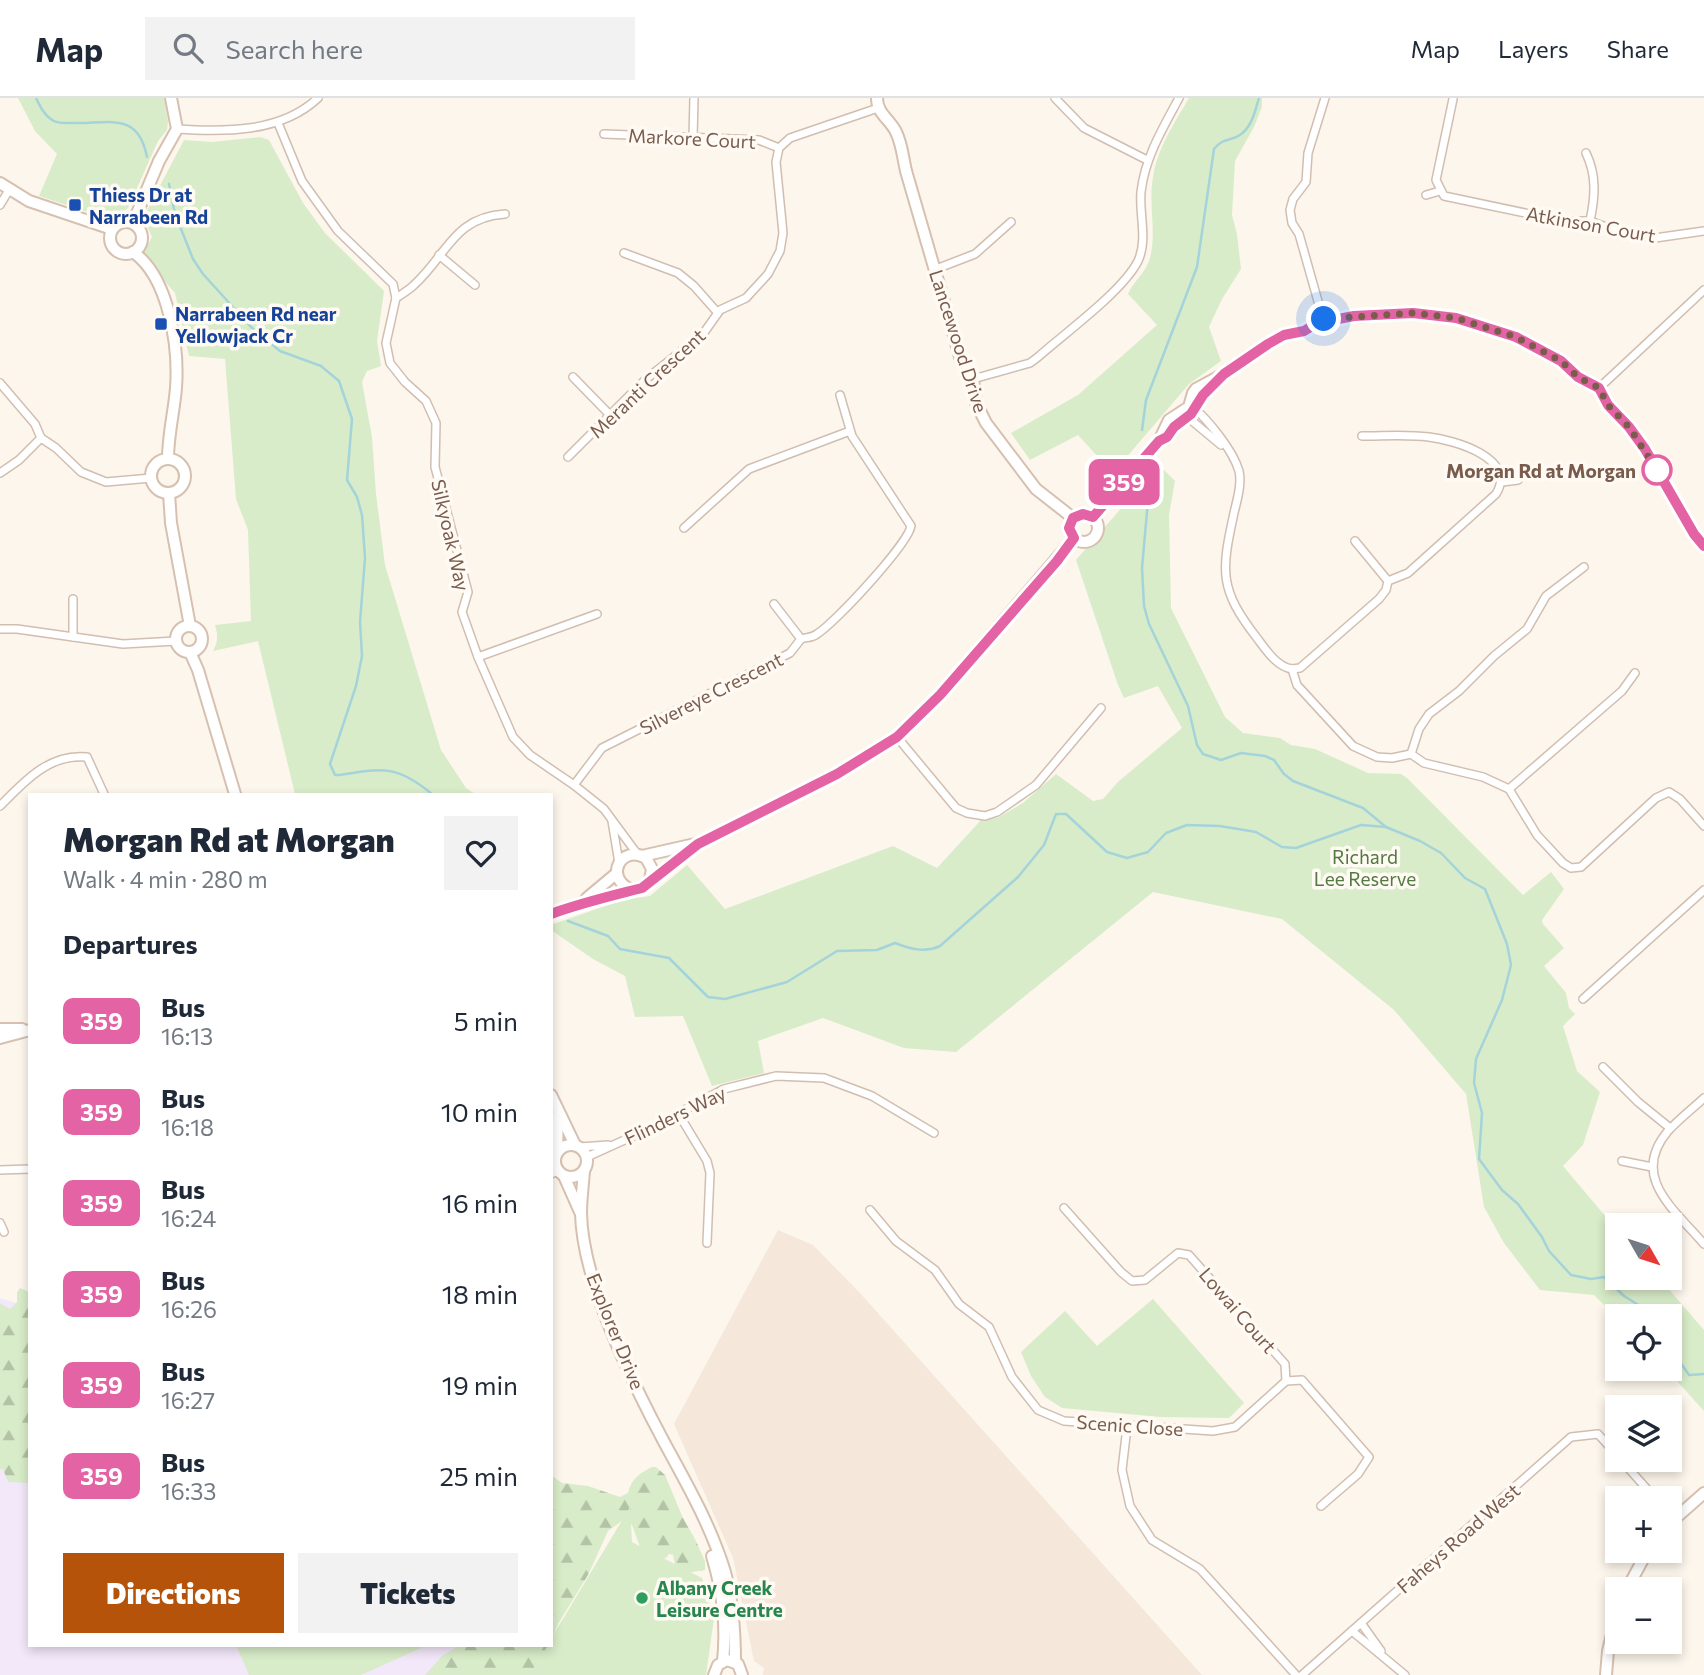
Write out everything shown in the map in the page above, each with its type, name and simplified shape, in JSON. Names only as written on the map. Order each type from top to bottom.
[{"type":"street","points":[[133,223],[159,161],[177,129],[171,98]]},
{"type":"street","points":[[177,129],[215,132],[278,123],[318,98]]},
{"type":"street","points":[[693,138],[694,98]]},
{"type":"street","points":[[1055,98],[1084,128],[1147,160]]},
{"type":"street","points":[[973,379],[1030,363],[1131,271],[1142,251],[1141,193],[1147,160],[1179,98]]},
{"type":"street","points":[[1324,319],[1300,234],[1292,223],[1290,210],[1293,199],[1306,182],[1308,153],[1325,98]]},
{"type":"street","points":[[1426,195],[1440,191],[1436,180],[1453,99]]},
{"type":"street","points":[[779,148],[786,140],[836,124],[877,103]]},
{"type":"street","name":"Lancewood Drive","points":[[877,103],[894,127],[900,141],[906,172],[961,360],[973,379],[980,414],[1035,489],[1073,518]]},
{"type":"street","points":[[278,123],[302,181],[338,230],[393,285],[396,298],[414,286],[457,233],[486,215],[505,214]]},
{"type":"street","name":"Markore Court","points":[[604,134],[759,140],[779,148]]},
{"type":"street","name":"Meranti Crescent","points":[[568,457],[656,370],[703,334],[717,312],[746,298],[765,279],[777,259],[783,233],[776,168],[779,148]]},
{"type":"street","points":[[1586,153],[1595,187],[1590,221]]},
{"type":"street","points":[[0,205],[5,186],[41,206],[112,229]]},
{"type":"street","name":"Atkinson Court","points":[[1440,191],[1454,200],[1563,221],[1590,221],[1622,233],[1655,238],[1704,231]]},
{"type":"street","points":[[121,222],[138,226],[143,239],[140,246],[133,252],[122,254],[115,249],[110,237],[112,229],[121,222]]},
{"type":"street","points":[[936,269],[975,254],[1011,222]]},
{"type":"street","points":[[133,252],[145,260],[162,293],[173,333],[176,386],[168,459]]},
{"type":"street","points":[[624,253],[678,273],[694,285],[717,312]]},
{"type":"street","points":[[439,256],[475,285]]},
{"type":"street","points":[[1599,388],[1704,290]]},
{"type":"street","name":"Silkyoak Way","points":[[396,298],[386,342],[390,363],[405,382],[426,401],[436,424],[435,467],[468,592],[462,612],[478,657],[513,737],[530,755],[604,809],[640,855]]},
{"type":"street","points":[[1189,411],[1196,389],[1284,335],[1304,331],[1324,319],[1413,313],[1456,318],[1516,337],[1561,361],[1578,377],[1599,388],[1608,405],[1645,449],[1694,534],[1704,546]]},
{"type":"street","points":[[573,377],[610,415]]},
{"type":"street","points":[[0,383],[35,424],[41,438],[81,472],[96,480],[115,483],[151,478]]},
{"type":"street","name":"Silvereye Crescent","points":[[574,785],[602,748],[790,653],[801,639],[814,636],[832,622],[907,537],[911,529],[910,523],[850,431],[840,395]]},
{"type":"street","points":[[1093,517],[1159,441],[1169,420],[1189,411]]},
{"type":"street","points":[[1189,411],[1208,422],[1237,465],[1240,479],[1225,555],[1230,596],[1247,626],[1285,668],[1300,668],[1379,599],[1386,590],[1388,581]]},
{"type":"street","points":[[684,528],[749,469],[850,431]]},
{"type":"street","points":[[1362,436],[1420,436],[1443,440],[1486,456],[1500,470],[1502,482],[1496,494],[1408,573],[1388,581]]},
{"type":"street","points":[[0,473],[19,460],[41,438]]},
{"type":"street","points":[[168,459],[178,462],[185,477],[178,489],[169,493],[158,491],[151,478],[153,466],[168,459]]},
{"type":"street","points":[[1502,482],[1518,480]]},
{"type":"street","points":[[169,493],[171,523],[190,626]]},
{"type":"street","points":[[1083,514],[1093,517],[1098,527],[1094,537],[1084,542],[1074,538],[1069,528],[1073,518],[1083,514]]},
{"type":"street","points":[[553,913],[630,889],[642,888],[698,844],[837,774],[897,737],[940,695],[1074,538]]},
{"type":"street","points":[[1355,541],[1388,581]]},
{"type":"street","points":[[1411,754],[1419,729],[1429,714],[1459,691],[1494,656],[1527,629],[1546,596],[1584,566]]},
{"type":"street","points":[[73,600],[73,637]]},
{"type":"street","points":[[774,604],[801,639]]},
{"type":"street","points":[[478,657],[597,614]]},
{"type":"street","points":[[190,626],[197,629],[201,637],[200,646],[190,652],[182,650],[176,641],[181,629],[190,626]]},
{"type":"street","points":[[0,629],[123,644],[176,641]]},
{"type":"street","points":[[190,652],[198,670],[235,793]]},
{"type":"street","points":[[1292,669],[1297,685],[1353,746],[1377,758],[1411,754],[1430,765],[1483,777],[1509,789],[1537,835],[1563,863],[1576,869],[1656,798],[1669,792],[1680,799],[1704,826]]},
{"type":"street","points":[[1509,789],[1622,691],[1635,673]]},
{"type":"street","points":[[897,737],[956,808],[985,816],[997,812],[1036,785],[1101,708]]},
{"type":"street","points":[[0,806],[37,770],[73,755],[87,757],[104,793]]},
{"type":"street","points":[[612,821],[621,883],[630,889]]},
{"type":"street","points":[[582,903],[618,868],[626,856],[698,844]]},
{"type":"street","points":[[640,855],[651,865],[650,880]]},
{"type":"street","points":[[1583,999],[1704,890]]},
{"type":"street","points":[[0,1029],[28,1030]]},
{"type":"street","points":[[0,1038],[28,1031]]},
{"type":"street","points":[[1603,1067],[1638,1102],[1670,1128]]},
{"type":"street","name":"Flinders Way","points":[[581,1150],[612,1145],[724,1089],[776,1076],[824,1078],[872,1096],[934,1133]]},
{"type":"street","points":[[1704,1098],[1670,1128],[1657,1147],[1652,1167],[1652,1175],[1660,1193],[1704,1244]]},
{"type":"street","name":"Explorer Drive","points":[[553,1100],[558,1114],[581,1150],[584,1171],[581,1214],[587,1258],[597,1293],[703,1532],[719,1578],[726,1616],[723,1661]]},
{"type":"street","points":[[678,1113],[707,1161],[710,1173],[707,1243]]},
{"type":"street","name":"Explorer Drive","points":[[558,1114],[556,1165],[581,1214]]},
{"type":"street","points":[[581,1150],[565,1145],[556,1165],[575,1177],[584,1171]]},
{"type":"street","points":[[1622,1161],[1652,1167]]},
{"type":"street","points":[[0,1170],[28,1169]]},
{"type":"street","name":"Lowai Court","points":[[1064,1208],[1132,1281],[1145,1280],[1178,1253],[1189,1255],[1285,1364],[1286,1381]]},
{"type":"street","name":"Scenic Close","points":[[870,1210],[896,1241],[934,1270],[959,1304],[989,1326],[1013,1377],[1038,1410],[1064,1421],[1213,1431],[1235,1427],[1286,1381]]},
{"type":"street","points":[[0,1223],[4,1232]]},
{"type":"street","points":[[1286,1381],[1302,1380],[1369,1457],[1358,1474],[1321,1506]]},
{"type":"street","points":[[1127,1427],[1122,1470],[1130,1506],[1152,1540],[1200,1569],[1296,1675]]},
{"type":"street","name":"Faheys Road West","points":[[1302,1675],[1572,1437],[1598,1434],[1605,1442]]},
{"type":"street","name":"Explorer Drive","points":[[665,1444],[677,1461],[705,1519],[725,1573],[731,1601],[735,1662]]},
{"type":"street","points":[[1632,1472],[1644,1486]]},
{"type":"street","points":[[1682,1510],[1704,1493]]},
{"type":"street","points":[[1361,1623],[1386,1657],[1405,1675]]},
{"type":"street","points":[[1352,1631],[1360,1640],[1386,1657]]},
{"type":"street","points":[[1606,1675],[1608,1654]]},
{"type":"street","points":[[714,1675],[716,1666],[723,1661],[735,1662],[741,1667],[742,1675]]},
{"type":"shaded area","points":[[778,1230],[813,1245],[860,1293],[1202,1675],[763,1675],[764,1668],[754,1661],[733,1558],[674,1424]]},
{"type":"shaded area","points":[[0,1298],[28,1306],[28,1647],[547,1647],[530,1675],[0,1675]]},
{"type":"green space","points":[[18,98],[164,98],[167,130],[158,141],[128,208],[118,216],[103,217],[39,196],[57,154],[35,131]]},
{"type":"green space","points":[[1189,98],[1262,98],[1262,107],[1254,127],[1235,161],[1232,215],[1241,269],[1222,299],[1209,327],[1221,361],[1189,384],[1113,473],[1078,435],[1030,460],[1011,433],[1078,395],[1157,325],[1128,294],[1150,258],[1153,238],[1152,187],[1158,156]]},
{"type":"green space","points":[[260,137],[269,140],[303,203],[325,233],[384,291],[377,341],[381,366],[367,371],[362,382],[372,437],[385,565],[441,750],[466,788],[474,793],[295,793],[258,641],[213,651],[217,638],[215,625],[251,621],[248,530],[236,499],[225,359],[189,356],[175,293],[142,255],[152,237],[143,218],[184,140],[212,142]]},
{"type":"green space","name":"Richard Lee Reserve","points":[[1159,465],[1175,481],[1169,515],[1171,608],[1225,717],[1243,733],[1280,738],[1291,745],[1315,749],[1368,773],[1401,774],[1523,895],[1551,872],[1564,889],[1542,920],[1564,948],[1544,966],[1566,993],[1569,1008],[1575,1014],[1563,1026],[1577,1071],[1600,1092],[1583,1145],[1563,1166],[1605,1216],[1605,1290],[1669,1290],[1682,1304],[1605,1306],[1594,1295],[1540,1290],[1504,1243],[1484,1207],[1466,1094],[1394,1010],[1282,919],[1153,892],[956,1052],[904,1048],[823,1018],[758,1041],[764,1073],[712,1086],[683,1016],[635,1017],[625,976],[593,959],[553,931],[553,924],[622,900],[650,896],[687,865],[725,909],[893,846],[937,868],[981,820],[997,818],[1023,803],[1056,774],[1093,801],[1103,799],[1118,782],[1182,728],[1158,686],[1124,698],[1076,560]]},
{"type":"green space","points":[[20,1288],[28,1292],[28,1483],[8,1482],[3,1469],[0,1469],[0,1303],[10,1309],[17,1302]]},
{"type":"green space","points":[[1153,1299],[1244,1403],[1229,1418],[1160,1417],[1062,1408],[1045,1397],[1031,1376],[1021,1352],[1065,1311],[1097,1346]]},
{"type":"green space","name":"Richard Lee Reserve","points":[[1682,1305],[1704,1330],[1704,1411],[1677,1381],[1682,1381]]},
{"type":"green space","points":[[656,1467],[665,1475],[705,1561],[705,1570],[686,1573],[675,1565],[673,1555],[661,1558],[640,1547],[632,1525],[623,1520],[608,1531],[588,1575],[553,1636],[553,1476],[562,1483],[588,1486],[620,1497],[628,1493],[643,1472]]},
{"type":"green space","name":"Albany Creek Leisure Centre","points":[[630,1507],[632,1542],[702,1578],[714,1618],[706,1675],[530,1675],[547,1647],[553,1647],[553,1636]]},
{"type":"green space","points":[[237,1647],[424,1647],[361,1675],[249,1675]]},
{"type":"green space","points":[[458,1647],[548,1647],[533,1675],[425,1675],[442,1656]]},
{"type":"waterway","points":[[36,98],[47,116],[57,122],[110,122],[129,126],[143,142],[147,157]]},
{"type":"waterway","points":[[1142,430],[1146,400],[1197,267],[1214,149],[1244,132],[1259,98]]},
{"type":"waterway","points":[[169,184],[175,214],[193,259],[203,274],[251,327],[280,351],[321,366],[339,381],[352,419],[347,480],[357,497],[362,515],[365,558],[360,622],[362,656],[356,686],[330,764],[335,775],[379,770],[399,773],[431,793]]},
{"type":"waterway","points":[[1151,467],[1142,568],[1144,606],[1149,624],[1188,706],[1197,745],[1203,754],[1221,760],[1241,753],[1265,756],[1274,760],[1293,781],[1363,808],[1386,827]]},
{"type":"waterway","points":[[568,921],[608,936],[620,949],[669,958],[708,997],[725,999],[787,982],[837,951],[877,950],[895,943],[918,949],[940,946],[1018,877],[1044,845],[1056,814],[1066,814],[1107,852],[1127,858],[1148,852],[1166,833],[1187,825],[1220,826],[1256,832],[1282,847],[1296,848],[1361,825],[1386,827],[1441,853],[1465,878],[1485,889],[1507,944],[1511,965],[1502,1000],[1476,1059],[1474,1083],[1482,1113],[1479,1159],[1502,1190],[1518,1204],[1549,1251],[1571,1275],[1591,1279],[1604,1277],[1637,1304]]},
{"type":"waterway","points":[[1682,1365],[1689,1375],[1704,1374]]},
{"type":"bus line","name":"359","points":[[553,913],[630,889],[642,888],[698,844],[837,774],[897,737],[920,718],[1057,561],[1074,538],[1069,528],[1073,518],[1083,514],[1093,517],[1159,441],[1165,440],[1174,427],[1191,414],[1203,395],[1224,374],[1284,335],[1304,331],[1324,319],[1397,313],[1456,318],[1516,337],[1561,361],[1578,377],[1599,388],[1608,405],[1645,449],[1694,534],[1704,546]]},
{"type":"place","name":"Thiess Dr at Narrabeen Rd","points":[[75,205]]},
{"type":"place","name":"Narrabeen Rd near Yellowjack Cr","points":[[161,324]]},
{"type":"place","name":"Morgan Rd at Morgan","points":[[1657,470]]},
{"type":"place","name":"Albany Creek Leisure Centre","points":[[642,1598]]},
{"type":"route","points":[[1324,319],[1413,313],[1456,318],[1516,337],[1561,361],[1578,377],[1599,388],[1608,405],[1629,427],[1657,470]]}]
